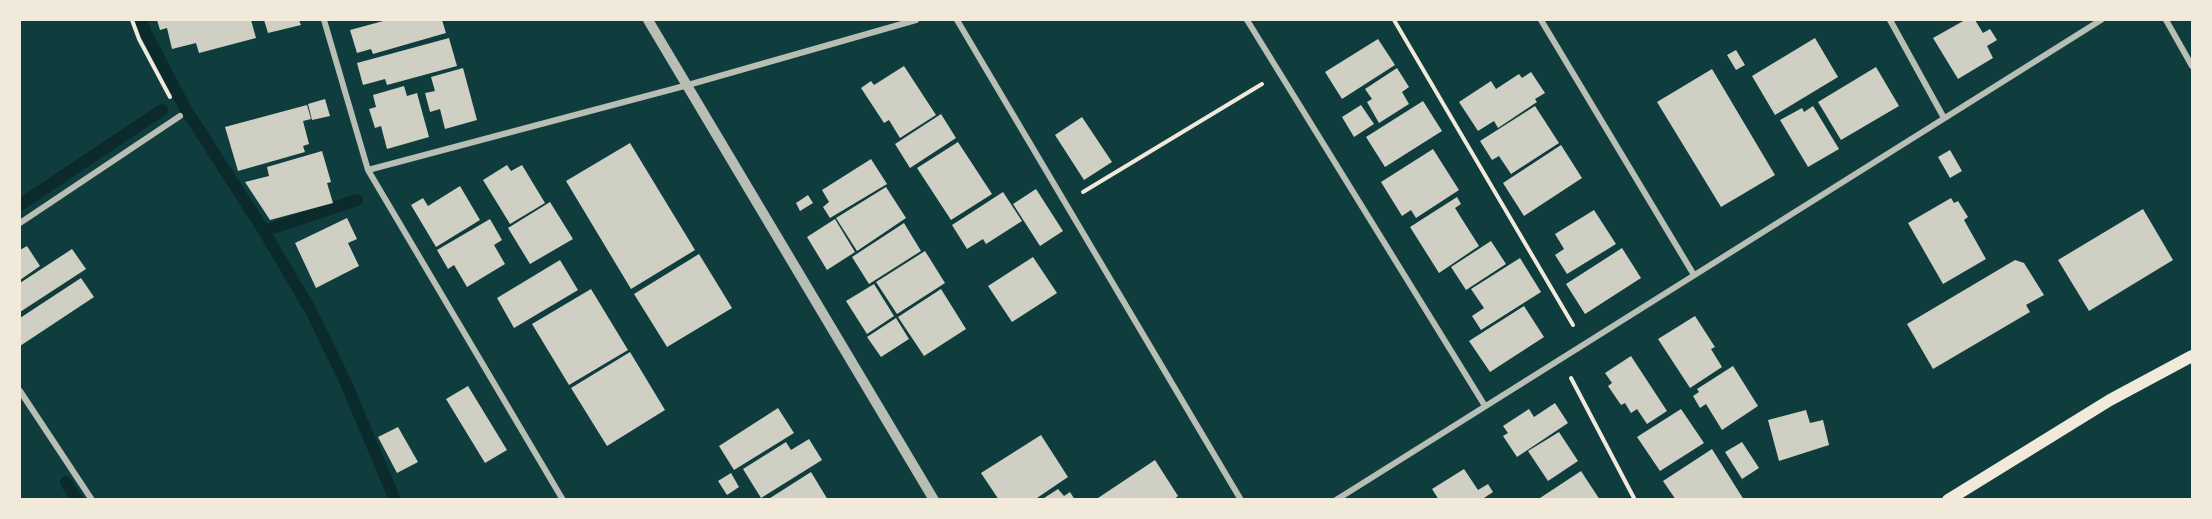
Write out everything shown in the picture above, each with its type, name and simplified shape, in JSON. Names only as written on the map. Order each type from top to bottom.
[{"type":"main road","points":[[1948,500],[2110,400],[2193,356]]},
{"type":"street","points":[[324,20],[368,170],[563,500]]},
{"type":"street","points":[[648,20],[934,500]]},
{"type":"street","points":[[368,170],[688,85],[916,20]]},
{"type":"street","points":[[957,20],[1241,500]]},
{"type":"street","points":[[1247,20],[1485,406]]},
{"type":"street","points":[[1541,20],[1694,274]]},
{"type":"street","points":[[1890,20],[1944,118]]},
{"type":"street","points":[[1336,500],[2101,20]]},
{"type":"street","points":[[2166,20],[2193,66]]},
{"type":"street","points":[[20,223],[180,116]]},
{"type":"street","points":[[20,391],[92,500]]},
{"type":"path","points":[[132,20],[139,39],[180,116]]},
{"type":"path","points":[[1394,20],[1584,344]]},
{"type":"path","points":[[1066,203],[1280,73]]},
{"type":"path","points":[[1560,359],[1635,500]]},
{"type":"building","points":[[157,20],[251,20],[256,38],[199,53],[196,43],[172,49],[167,28],[160,30]]},
{"type":"building","points":[[264,20],[299,20],[301,25],[268,33]]},
{"type":"building","points":[[387,20],[442,20],[446,33],[373,54],[371,49],[357,53],[350,30]]},
{"type":"building","points":[[1965,20],[1975,20],[1983,33],[1990,29],[1997,40],[1987,46],[1993,58],[1958,79],[1933,38]]},
{"type":"building","points":[[449,38],[457,66],[387,85],[385,79],[363,85],[357,63]]},
{"type":"building","points":[[1815,38],[1838,77],[1775,115],[1752,76]]},
{"type":"building","points":[[1378,39],[1395,65],[1342,99],[1325,72]]},
{"type":"building","points":[[1736,50],[1745,65],[1736,70],[1727,55]]},
{"type":"building","points":[[904,66],[936,115],[900,138],[889,120],[884,123],[861,88],[871,81],[874,85]]},
{"type":"building","points":[[1876,67],[1899,106],[1841,140],[1818,102]]},
{"type":"building","points":[[463,68],[477,120],[445,129],[440,109],[430,112],[425,93],[435,91],[431,77]]},
{"type":"building","points":[[1397,68],[1409,87],[1402,92],[1409,104],[1379,123],[1367,102],[1372,99],[1365,89]]},
{"type":"building","points":[[1712,69],[1775,175],[1721,207],[1657,102]]},
{"type":"building","points":[[1531,72],[1545,93],[1535,99],[1537,102],[1498,128],[1494,121],[1478,131],[1459,102],[1491,81],[1496,89],[1519,74],[1522,78]]},
{"type":"building","points":[[404,86],[407,96],[417,93],[429,137],[387,149],[381,126],[375,128],[369,109],[376,107],[373,95]]},
{"type":"building","points":[[325,99],[330,116],[312,120],[308,104]]},
{"type":"building","points":[[1423,101],[1442,131],[1385,167],[1366,137]]},
{"type":"building","points":[[307,105],[311,119],[303,121],[309,144],[303,146],[305,152],[238,171],[225,127]]},
{"type":"building","points":[[1361,105],[1374,124],[1354,137],[1342,117]]},
{"type":"building","points":[[1535,106],[1559,143],[1511,174],[1499,156],[1492,160],[1480,141]]},
{"type":"building","points":[[1813,106],[1839,149],[1808,167],[1780,120],[1802,108],[1804,112]]},
{"type":"building","points":[[941,114],[956,138],[910,168],[895,144]]},
{"type":"building","points":[[1082,117],[1112,162],[1084,180],[1055,135]]},
{"type":"building","points":[[958,142],[992,194],[951,220],[917,168]]},
{"type":"building","points":[[630,143],[695,250],[631,289],[566,181]]},
{"type":"building","points":[[1561,145],[1582,178],[1524,216],[1503,183]]},
{"type":"building","points":[[1433,149],[1459,190],[1416,218],[1411,210],[1402,216],[1381,182]]},
{"type":"building","points":[[1950,150],[1962,171],[1950,178],[1938,157]]},
{"type":"building","points":[[322,151],[331,182],[327,183],[333,203],[270,220],[245,182],[269,176],[267,167]]},
{"type":"building","points":[[871,159],[887,184],[830,218],[823,207],[829,202],[822,190]]},
{"type":"building","points":[[507,165],[511,171],[522,165],[545,203],[510,224],[483,180]]},
{"type":"building","points":[[460,186],[480,220],[436,247],[411,205],[423,198],[428,206]]},
{"type":"building","points":[[886,187],[906,218],[857,251],[836,218]]},
{"type":"building","points":[[1036,189],[1063,231],[1040,246],[1013,204]]},
{"type":"building","points":[[1003,192],[1022,221],[986,244],[983,239],[967,249],[952,225]]},
{"type":"building","points":[[808,195],[813,203],[800,211],[796,203]]},
{"type":"building","points":[[1457,197],[1461,204],[1455,208],[1479,246],[1439,273],[1410,227]]},
{"type":"building","points":[[1951,198],[1954,203],[1958,201],[1968,217],[1964,220],[1986,259],[1943,284],[1908,223]]},
{"type":"building","points":[[550,202],[573,239],[530,264],[508,228]]},
{"type":"building","points":[[2143,209],[2173,260],[2089,311],[2058,260]]},
{"type":"building","points":[[1594,210],[1616,244],[1567,274],[1555,255],[1564,249],[1555,234]]},
{"type":"building","points":[[347,218],[357,239],[348,243],[359,266],[316,288],[295,243]]},
{"type":"building","points":[[490,219],[502,240],[494,245],[505,264],[467,287],[454,265],[448,269],[437,250]]},
{"type":"building","points":[[835,219],[855,252],[827,270],[807,237]]},
{"type":"building","points":[[904,223],[921,251],[869,284],[852,257]]},
{"type":"building","points":[[1491,241],[1506,264],[1466,290],[1451,267]]},
{"type":"building","points":[[27,246],[40,266],[20,280],[20,250]]},
{"type":"building","points":[[1622,248],[1641,278],[1585,314],[1566,284]]},
{"type":"building","points":[[72,249],[86,269],[20,312],[20,283]]},
{"type":"building","points":[[925,251],[945,283],[897,314],[876,282]]},
{"type":"building","points":[[699,254],[732,308],[667,347],[634,294]]},
{"type":"building","points":[[1033,257],[1057,293],[1012,322],[988,286]]},
{"type":"building","points":[[1520,258],[1541,292],[1481,330],[1472,316],[1484,308],[1471,289]]},
{"type":"building","points":[[560,260],[578,290],[514,328],[497,298]]},
{"type":"building","points":[[2015,260],[2024,263],[2044,295],[2026,305],[2030,312],[1933,369],[1907,324]]},
{"type":"building","points":[[81,278],[94,297],[20,346],[20,318]]},
{"type":"building","points":[[874,284],[894,316],[867,334],[846,301]]},
{"type":"building","points":[[591,289],[628,350],[569,385],[532,324]]},
{"type":"building","points":[[941,289],[966,329],[924,356],[898,317]]},
{"type":"building","points":[[1524,306],[1544,337],[1490,372],[1469,341]]},
{"type":"building","points":[[1695,316],[1715,347],[1711,349],[1722,367],[1690,388],[1658,339]]},
{"type":"building","points":[[896,318],[909,339],[881,357],[867,337]]},
{"type":"building","points":[[630,352],[665,410],[607,446],[571,388]]},
{"type":"building","points":[[1631,356],[1667,411],[1647,424],[1637,409],[1631,413],[1625,403],[1621,405],[1608,386],[1612,383],[1605,373]]},
{"type":"building","points":[[1733,366],[1758,406],[1722,430],[1706,404],[1700,408],[1693,396],[1699,392],[1697,389]]},
{"type":"building","points":[[468,386],[507,450],[485,463],[446,399]]},
{"type":"building","points":[[1555,403],[1568,423],[1517,457],[1503,436],[1508,433],[1503,426],[1529,409],[1534,417]]},
{"type":"building","points":[[778,408],[794,433],[734,470],[719,446]]},
{"type":"building","points":[[1681,409],[1704,443],[1660,471],[1637,437]]},
{"type":"building","points":[[1806,410],[1810,423],[1823,420],[1829,445],[1779,461],[1768,420]]},
{"type":"building","points":[[398,427],[418,462],[397,473],[378,437]]},
{"type":"building","points":[[1559,432],[1578,461],[1548,481],[1528,451]]},
{"type":"building","points":[[1041,435],[1068,477],[1034,500],[999,500],[981,473]]},
{"type":"building","points":[[809,439],[822,460],[761,498],[743,469],[786,442],[791,450]]},
{"type":"building","points":[[1742,442],[1759,468],[1742,479],[1725,452]]},
{"type":"building","points":[[1712,449],[1744,500],[1676,500],[1663,481]]},
{"type":"building","points":[[1155,460],[1178,496],[1173,500],[1095,500]]},
{"type":"building","points":[[1464,469],[1478,490],[1488,484],[1493,492],[1481,500],[1439,500],[1432,489]]},
{"type":"building","points":[[1581,471],[1600,500],[1537,500]]},
{"type":"building","points":[[811,472],[828,500],[767,500]]},
{"type":"building","points":[[731,473],[739,487],[727,495],[718,481]]},
{"type":"building","points":[[1058,489],[1064,496],[1070,492],[1075,500],[1041,500]]},
{"type":"waterway","points":[[141,20],[185,108],[264,231],[311,311],[346,383],[395,500]]},
{"type":"waterway","points":[[20,205],[162,110]]},
{"type":"waterway","points":[[264,231],[357,200]]},
{"type":"waterway","points":[[66,482],[77,500]]}]
